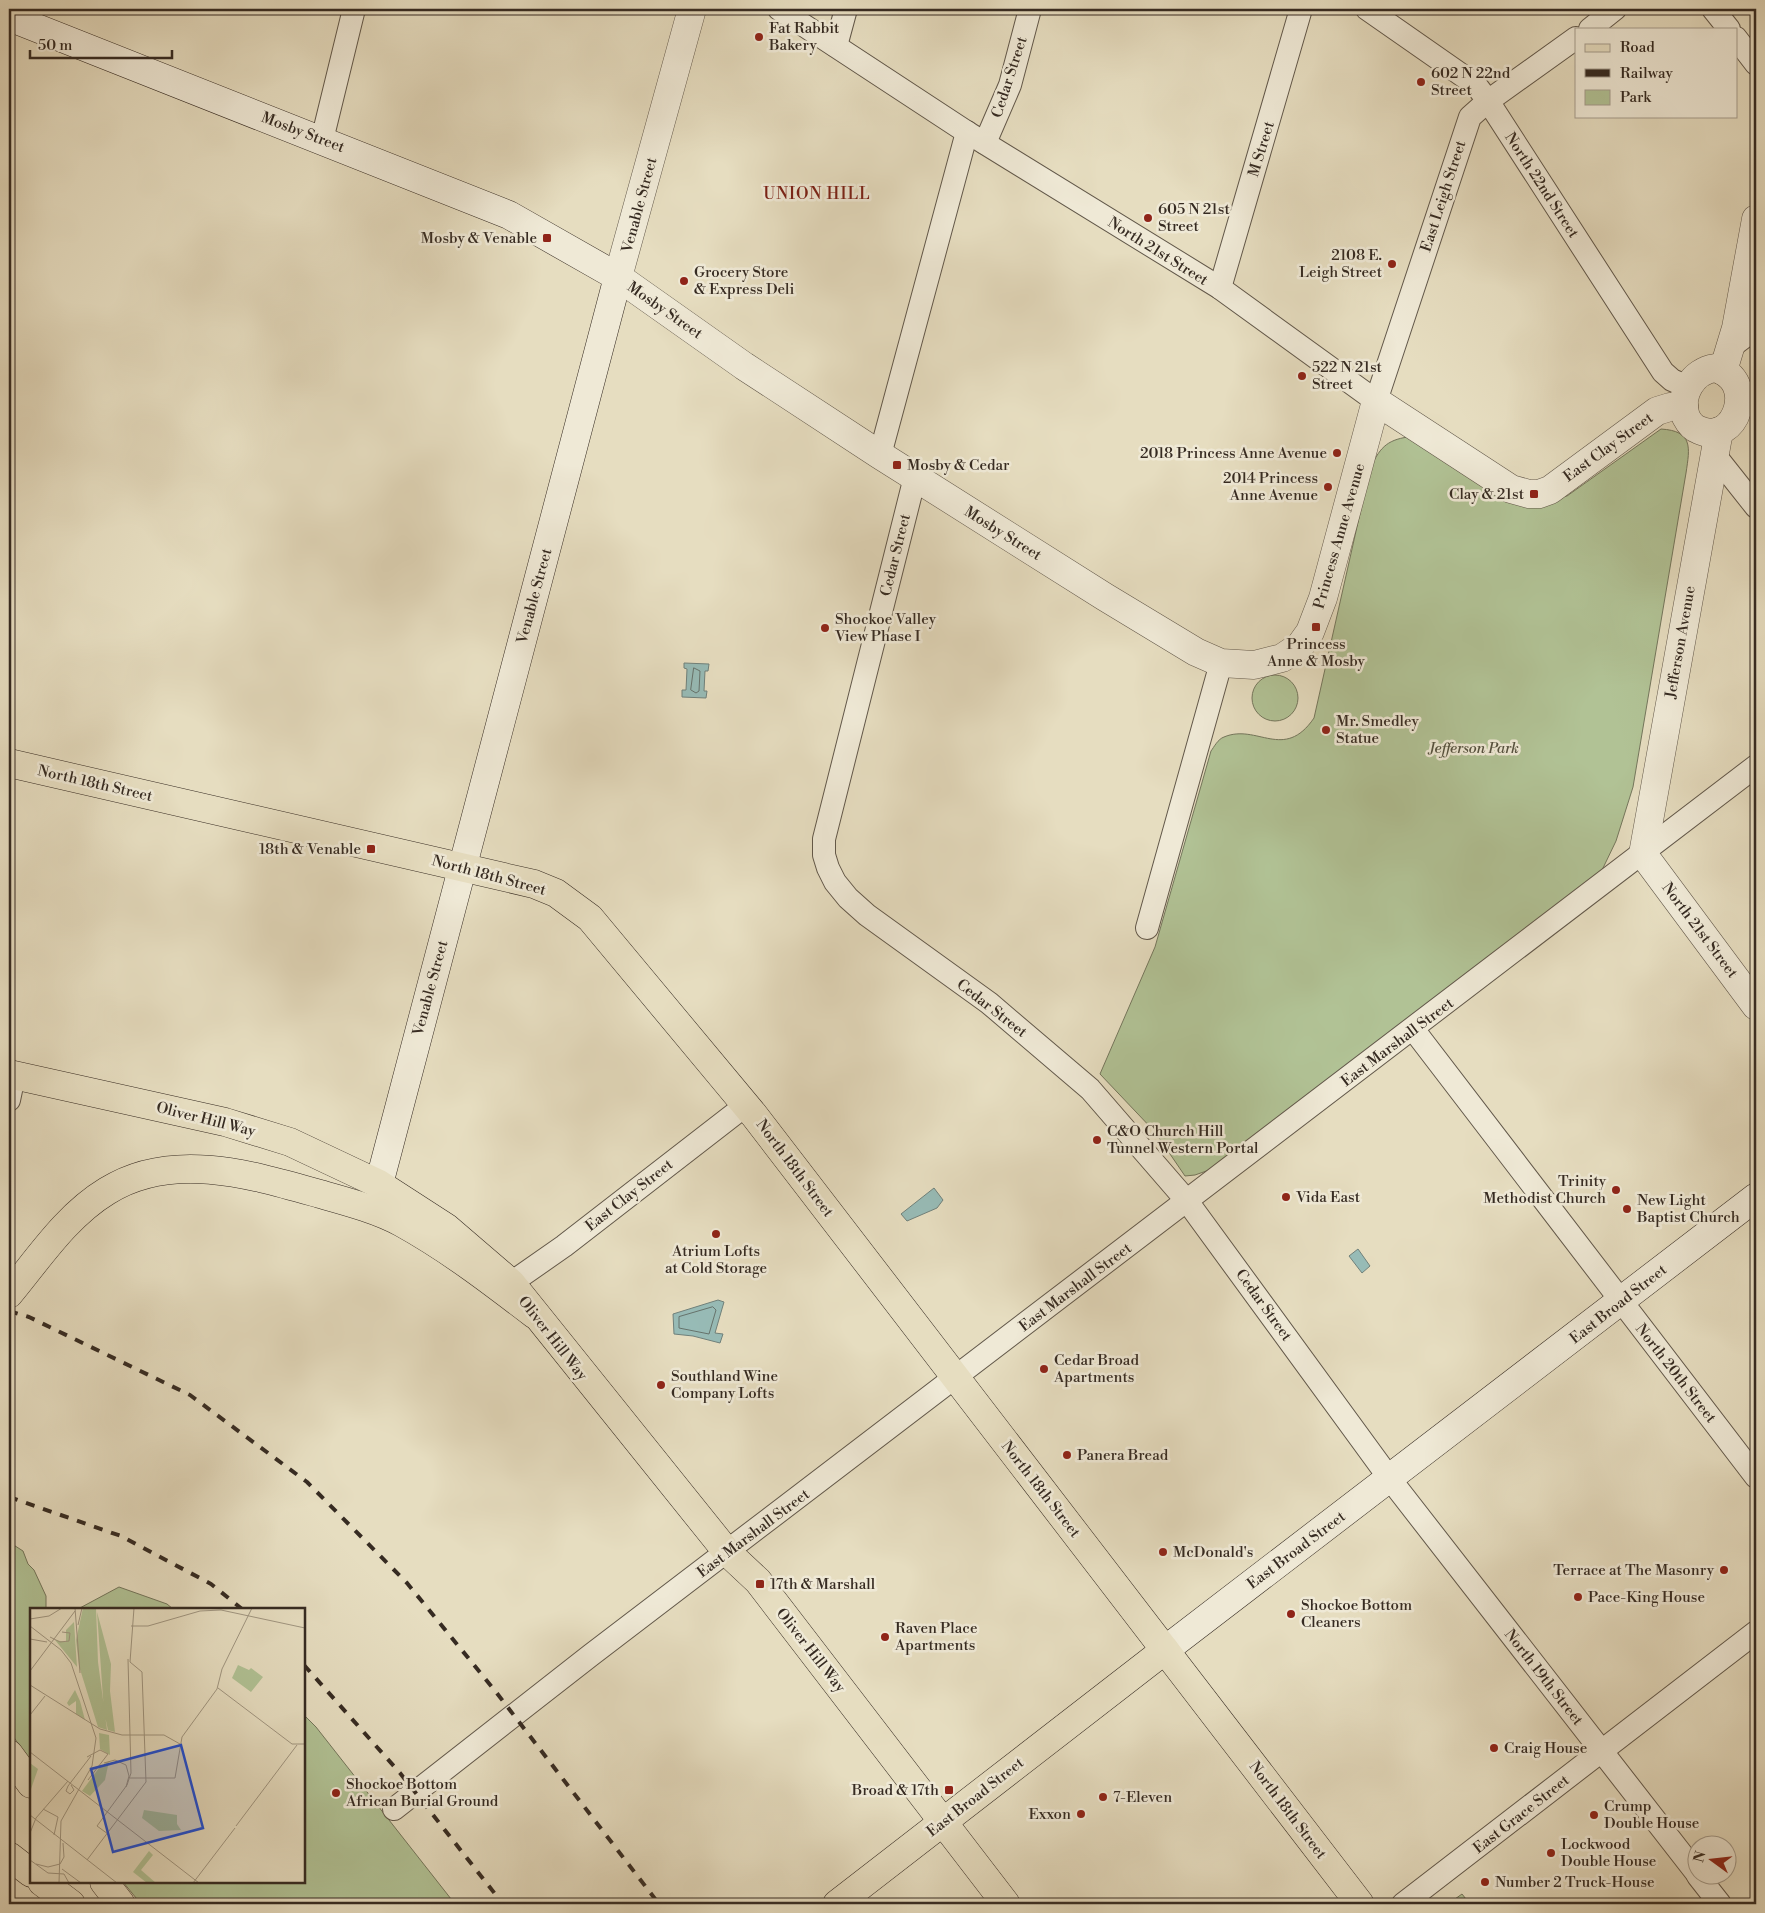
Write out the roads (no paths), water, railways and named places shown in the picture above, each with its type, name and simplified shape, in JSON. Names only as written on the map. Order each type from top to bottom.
[{"type":"main road","name":"North 18th Street","points":[[9,763],[534,884],[556,893],[590,918],[746,1105],[1360,1904]]},
{"type":"main road","name":"Oliver Hill Way","points":[[11,1083],[233,1124],[290,1142],[379,1184],[447,1228],[510,1283],[727,1552],[758,1581],[1006,1904]]},
{"type":"main road","points":[[9,1294],[65,1226],[86,1206],[116,1187],[138,1178],[173,1170],[218,1170],[265,1178],[340,1200],[400,1221],[463,1260],[535,1315]]},
{"type":"main road","name":"East Broad Street","points":[[844,1902],[943,1822],[1165,1650]]},
{"type":"main road","points":[[9,1754],[30,1783]]},
{"type":"main road","points":[[9,1856],[30,1872]]},
{"type":"main road","points":[[43,1883],[71,1904]]},
{"type":"main road","points":[[105,1883],[121,1904]]},
{"type":"street","points":[[322,140],[354,9]]},
{"type":"street","name":"Venable Street","points":[[379,1184],[618,277],[692,9]]},
{"type":"street","name":"North 21st Street","points":[[780,9],[976,138],[1220,288],[1376,401],[1511,489],[1534,494]]},
{"type":"street","points":[[836,46],[846,9]]},
{"type":"street","name":"Cedar Street","points":[[880,455],[976,138],[1010,84],[1030,9]]},
{"type":"street","name":"M Street","points":[[1220,288],[1301,9]]},
{"type":"street","name":"North 22nd Street","points":[[1367,9],[1467,77],[1488,100],[1663,372],[1686,397]]},
{"type":"street","points":[[1591,28],[1615,9]]},
{"type":"street","points":[[1713,9],[1728,28]]},
{"type":"street","name":"Mosby Street","points":[[9,17],[508,215],[618,277],[744,366],[880,455],[1196,652],[1221,663],[1254,665],[1282,658]]},
{"type":"street","name":"East Leigh Street","points":[[1376,401],[1466,127],[1474,112],[1575,39]]},
{"type":"street","points":[[1738,41],[1756,64]]},
{"type":"street","points":[[1717,443],[1734,417],[1739,396],[1727,359],[1756,219]]},
{"type":"street","points":[[1756,328],[1727,359],[1715,368],[1700,373],[1686,397],[1689,422],[1717,443],[1756,507]]},
{"type":"street","name":"East Clay Street","points":[[1534,494],[1550,490],[1657,411],[1670,407],[1686,397]]},
{"type":"street","name":"Princess Anne Avenue","points":[[1282,658],[1294,651],[1305,640],[1316,618],[1376,401]]},
{"type":"street","name":"Jefferson Avenue","points":[[1643,854],[1717,443]]},
{"type":"street","name":"Cedar Street","points":[[915,477],[827,824],[824,855],[828,868],[835,882],[867,915],[989,1003],[1090,1089],[1187,1201],[1390,1479]]},
{"type":"street","points":[[1147,928],[1221,663]]},
{"type":"street","name":"East Marshall Street","points":[[394,1808],[1756,766]]},
{"type":"street","name":"North 21st Street","points":[[1643,854],[1756,1006]]},
{"type":"street","name":"North 20th Street","points":[[1413,1029],[1756,1477]]},
{"type":"street","name":"East Clay Street","points":[[510,1283],[564,1246],[746,1105]]},
{"type":"street","name":"East Broad Street","points":[[1165,1650],[1756,1197]]},
{"type":"street","name":"North 19th Street","points":[[1390,1479],[1688,1862]]},
{"type":"street","name":"East Grace Street","points":[[1404,1904],[1756,1632]]},
{"type":"street","name":"North 19th Street","points":[[1706,1886],[1720,1904]]},
{"type":"water","points":[[684,663],[709,664],[708,671],[705,671],[704,691],[707,691],[706,698],[682,697],[682,690],[686,690],[687,669],[684,668]]},
{"type":"water","points":[[934,1188],[943,1200],[937,1208],[907,1221],[901,1214]]},
{"type":"water","points":[[1358,1249],[1370,1266],[1362,1273],[1349,1256]]},
{"type":"water","points":[[718,1300],[724,1302],[715,1333],[723,1334],[720,1343],[693,1336],[674,1334],[673,1314]]},
{"type":"railway","points":[[9,1311],[29,1317],[190,1395],[307,1482],[407,1583],[496,1692],[659,1904]]},
{"type":"railway","points":[[9,1497],[121,1536],[211,1584],[241,1608]]},
{"type":"railway","points":[[305,1666],[400,1773],[503,1904]]},
{"type":"place","name":"Fat Rabbit Bakery","points":[[759,37]]},
{"type":"place","name":"602 N 22nd Street","points":[[1421,82]]},
{"type":"place","name":"605 N 21st Street","points":[[1148,218]]},
{"type":"place","name":"Mosby & Venable","points":[[547,238]]},
{"type":"place","name":"2108 E. Leigh Street","points":[[1392,264]]},
{"type":"place","name":"Grocery Store & Express Deli","points":[[684,281]]},
{"type":"place","name":"522 N 21st Street","points":[[1302,376]]},
{"type":"place","name":"2018 Princess Anne Avenue","points":[[1337,453]]},
{"type":"place","name":"Mosby & Cedar","points":[[897,465]]},
{"type":"place","name":"2014 Princess Anne Avenue","points":[[1328,487]]},
{"type":"place","name":"Clay & 21st","points":[[1534,494]]},
{"type":"place","name":"Princess Anne & Mosby","points":[[1316,627]]},
{"type":"place","name":"Shockoe Valley View Phase I","points":[[825,628]]},
{"type":"place","name":"Mr. Smedley Statue","points":[[1326,730]]},
{"type":"place","name":"18th & Venable","points":[[371,849]]},
{"type":"place","name":"C&O Church Hill Tunnel Western Portal","points":[[1097,1140]]},
{"type":"place","name":"Trinity Methodist Church","points":[[1616,1190]]},
{"type":"place","name":"Vida East","points":[[1286,1197]]},
{"type":"place","name":"New Light Baptist Church","points":[[1627,1209]]},
{"type":"place","name":"Atrium Lofts at Cold Storage","points":[[716,1234]]},
{"type":"place","name":"Cedar Broad Apartments","points":[[1044,1369]]},
{"type":"place","name":"Southland Wine Company Lofts","points":[[661,1385]]},
{"type":"place","name":"Panera Bread","points":[[1067,1455]]},
{"type":"place","name":"McDonald's","points":[[1163,1552]]},
{"type":"place","name":"Terrace at The Masonry","points":[[1724,1570]]},
{"type":"place","name":"17th & Marshall","points":[[760,1584]]},
{"type":"place","name":"Pace-King House","points":[[1578,1597]]},
{"type":"place","name":"Shockoe Bottom Cleaners","points":[[1291,1614]]},
{"type":"place","name":"Raven Place Apartments","points":[[885,1637]]},
{"type":"place","name":"Craig House","points":[[1494,1748]]},
{"type":"place","name":"Broad & 17th","points":[[949,1790]]},
{"type":"place","name":"Shockoe Bottom African Burial Ground","points":[[336,1793]]},
{"type":"place","name":"7-Eleven","points":[[1103,1797]]},
{"type":"place","name":"Exxon","points":[[1081,1814]]},
{"type":"place","name":"Crump Double House","points":[[1594,1815]]},
{"type":"place","name":"Lockwood Double House","points":[[1551,1853]]},
{"type":"place","name":"Number 2 Truck-House","points":[[1485,1882]]},
{"type":"district","name":"UNION HILL","points":[[817,193]]},
{"type":"park label","name":"Jefferson Park","points":[[1474,748]]}]
